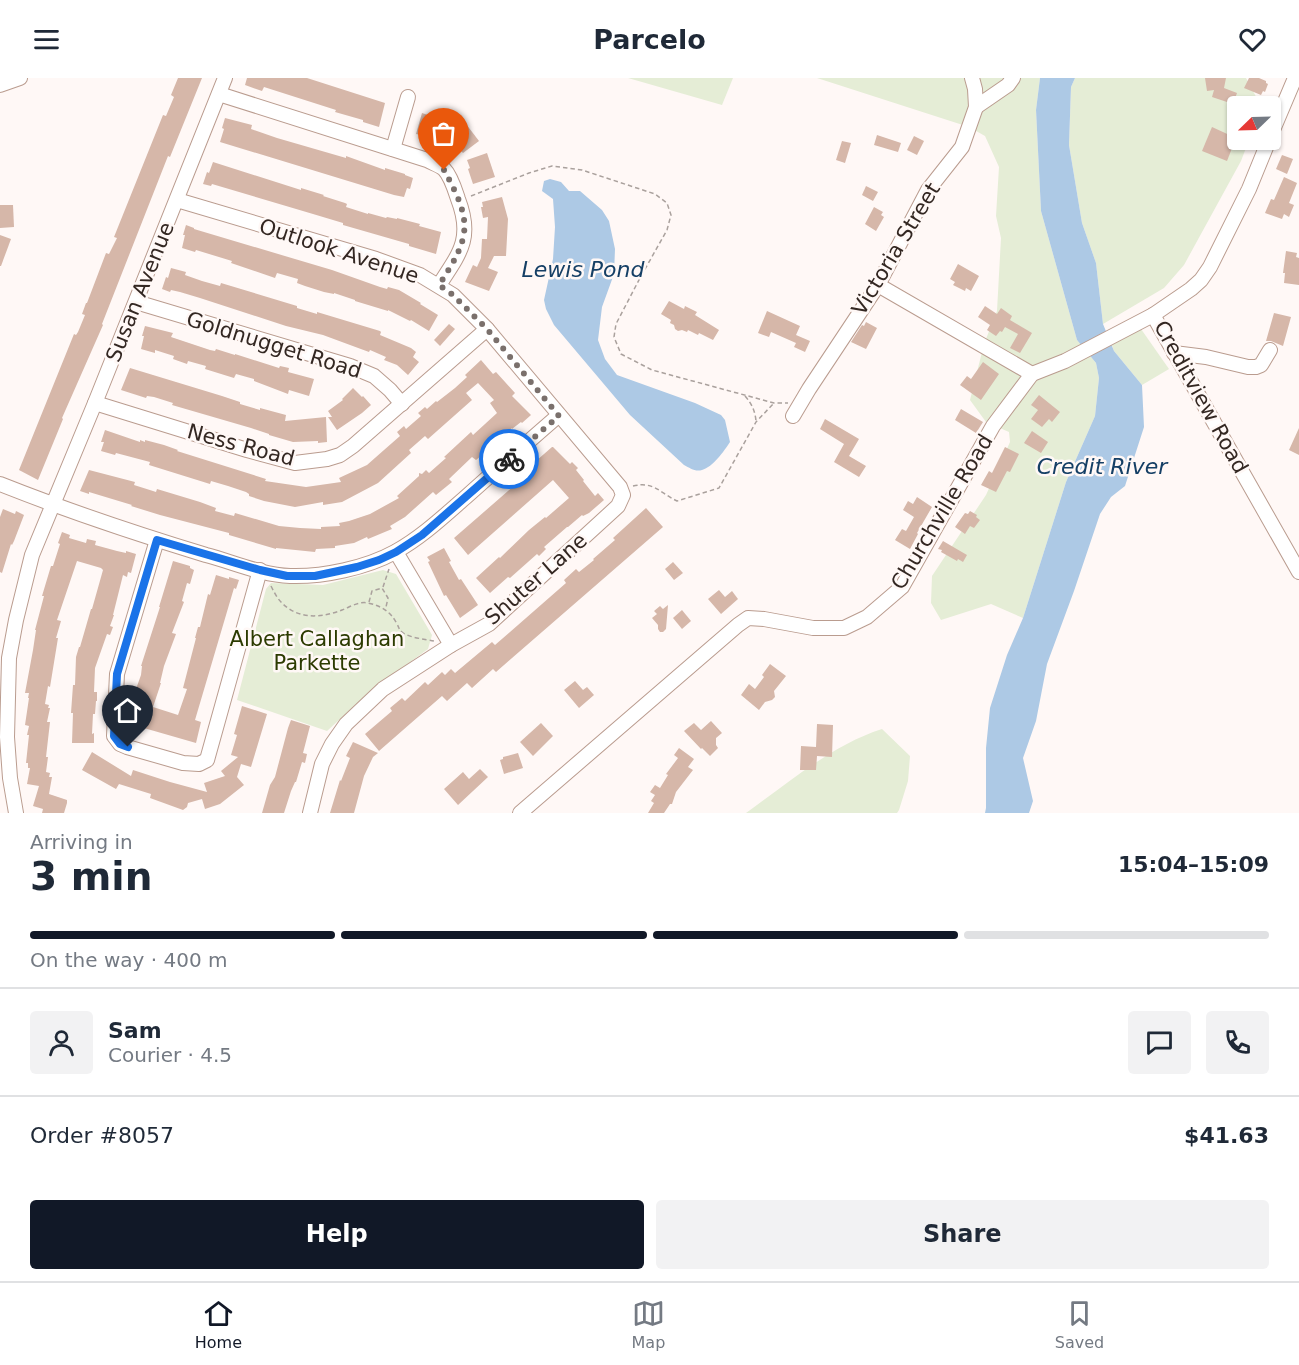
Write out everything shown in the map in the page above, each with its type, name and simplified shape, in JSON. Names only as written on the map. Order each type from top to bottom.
[{"type":"street","points":[[0,84],[20,78]]},
{"type":"street","name":"Susan Avenue","points":[[16,813],[10,778],[7,737],[9,658],[32,555],[225,78]]},
{"type":"street","points":[[972,78],[976,106],[1008,85],[1013,78]]},
{"type":"street","name":"Creditview Road","points":[[1281,112],[1295,78]]},
{"type":"street","points":[[219,94],[427,160],[444,170],[459,201],[466,228],[454,262],[439,285]]},
{"type":"street","points":[[393,149],[408,97]]},
{"type":"street","name":"Victoria Street","points":[[793,416],[878,285],[928,190],[962,147],[976,106]]},
{"type":"street","name":"Creditview Road","points":[[1265,150],[1249,189],[1210,267],[1191,289],[1153,315],[1299,572]]},
{"type":"street","name":"Outlook Avenue","points":[[177,200],[376,259],[420,275],[439,285],[453,295],[487,329],[622,491]]},
{"type":"street","points":[[878,285],[1032,374],[1065,361],[1153,315]]},
{"type":"street","name":"Goldnugget Road","points":[[136,302],[350,366],[374,376],[402,404]]},
{"type":"street","name":"Ness Road","points":[[95,403],[295,463],[327,459],[353,446],[487,329]]},
{"type":"street","points":[[1174,353],[1256,367],[1261,365],[1270,350]]},
{"type":"street","name":"Churchville Road","points":[[520,813],[748,618],[813,628],[844,628],[867,617],[902,587],[993,426],[1032,374]]},
{"type":"street","points":[[0,484],[53,506],[157,540],[260,570],[287,576],[315,576],[379,560],[422,535],[559,416]]},
{"type":"street","name":"Shuter Lane","points":[[310,813],[322,764],[346,724],[383,689],[451,645],[489,624],[618,506],[622,491]]},
{"type":"street","points":[[157,540],[117,674],[114,736],[120,744],[183,763],[199,764],[207,760],[260,570]]},
{"type":"street","points":[[396,552],[451,645]]},
{"type":"path","points":[[459,201],[552,166],[582,170],[655,194],[667,203],[671,215],[667,230],[616,324],[614,337],[621,354],[652,370],[709,387],[774,403],[801,403]]},
{"type":"path","points":[[743,394],[751,403],[756,422]]},
{"type":"path","points":[[622,491],[648,484],[677,501],[718,488],[756,422],[774,403]]},
{"type":"path","points":[[260,570],[280,602],[291,611],[317,617],[329,615],[359,603],[368,603],[386,609],[405,634],[451,645]]},
{"type":"path","points":[[382,588],[389,570]]},
{"type":"path","points":[[382,588],[388,598],[386,609]]},
{"type":"path","points":[[368,603],[372,591],[382,588]]},
{"type":"green space","points":[[628,78],[733,78],[722,105]]},
{"type":"green space","points":[[817,78],[1040,78],[1036,110],[1041,211],[1077,340],[1096,363],[1099,378],[1095,416],[1066,482],[1023,618],[991,604],[941,620],[931,603],[932,576],[986,495],[1010,442],[1009,432],[986,422],[970,400],[984,344],[997,311],[1001,238],[996,216],[999,167],[985,136],[969,127]]},
{"type":"green space","points":[[1075,78],[1246,78],[1256,96],[1227,96],[1227,150],[1245,150],[1184,265],[1164,288],[1103,324],[1096,263],[1082,223],[1069,145],[1071,87]]},
{"type":"green space","points":[[1141,329],[1169,369],[1142,385],[1114,351],[1110,340]]},
{"type":"green space","name":"Albert Callaghan Parkette","points":[[383,570],[396,574],[432,635],[428,649],[372,690],[327,731],[237,700],[266,589],[271,583],[323,585]]},
{"type":"green space","points":[[882,729],[910,756],[908,781],[897,813],[746,813],[828,755]]},
{"type":"water","name":"Credit River","points":[[1040,78],[1075,78],[1071,87],[1069,145],[1082,223],[1096,263],[1103,324],[1114,351],[1142,385],[1144,427],[1125,486],[1111,497],[1100,514],[1047,664],[1036,721],[1023,758],[1033,801],[1029,813],[985,813],[986,748],[990,708],[1007,655],[1023,618],[1066,482],[1095,416],[1099,378],[1096,363],[1077,340],[1041,211],[1036,110]]},
{"type":"water","name":"Lewis Pond","points":[[550,179],[561,182],[569,191],[580,191],[602,210],[609,221],[615,249],[614,274],[602,307],[598,340],[605,359],[617,375],[695,403],[721,415],[725,420],[730,442],[710,466],[697,470],[684,465],[630,415],[554,325],[544,300],[553,259],[555,227],[553,199],[542,191],[544,181]]},
{"type":"building","points":[[178,78],[202,78],[170,157],[168,156],[103,325],[62,418],[38,480],[19,470],[74,334],[78,332],[85,315],[82,314],[106,253],[109,254],[117,238],[114,237],[163,115],[166,116],[174,97],[171,95]]},
{"type":"building","points":[[247,78],[307,78],[385,103],[379,127],[335,112],[336,110],[264,87],[262,91],[245,85]]},
{"type":"building","points":[[1205,78],[1226,78],[1224,88],[1237,93],[1236,96],[1227,96],[1227,102],[1212,97],[1214,90],[1207,91]]},
{"type":"building","points":[[1249,78],[1266,81],[1268,84],[1265,92],[1263,91],[1261,95],[1244,88]]},
{"type":"building","points":[[422,113],[446,121],[440,140],[420,137],[421,135],[416,134]]},
{"type":"building","points":[[225,118],[252,125],[251,129],[277,138],[405,174],[413,178],[410,189],[407,188],[404,197],[394,195],[220,142]]},
{"type":"building","points":[[466,124],[479,141],[463,153],[459,149],[455,152],[446,140]]},
{"type":"building","points":[[1212,127],[1227,134],[1227,150],[1231,150],[1227,161],[1202,151]]},
{"type":"building","points":[[877,135],[901,143],[898,152],[874,145]]},
{"type":"building","points":[[914,136],[924,141],[917,155],[907,150]]},
{"type":"building","points":[[842,141],[851,143],[845,163],[836,160]]},
{"type":"building","points":[[487,153],[495,177],[473,184],[467,160]]},
{"type":"building","points":[[1282,155],[1293,159],[1287,174],[1276,169]]},
{"type":"building","points":[[213,162],[324,195],[347,204],[346,207],[368,214],[397,218],[441,232],[436,254],[343,225],[343,223],[212,184],[211,186],[203,184]]},
{"type":"building","points":[[1284,177],[1297,183],[1289,203],[1294,205],[1289,217],[1284,214],[1282,219],[1265,213],[1271,199],[1274,200]]},
{"type":"building","points":[[866,186],[878,192],[873,201],[862,195]]},
{"type":"building","points":[[502,197],[508,219],[506,256],[494,256],[488,268],[498,272],[489,291],[465,282],[473,265],[477,267],[481,258],[482,239],[487,239],[488,217],[483,218],[482,202]]},
{"type":"building","points":[[0,205],[13,205],[14,227],[0,228]]},
{"type":"building","points":[[874,207],[883,212],[881,215],[884,217],[876,231],[865,224]]},
{"type":"building","points":[[186,225],[380,287],[399,290],[438,315],[429,331],[388,310],[305,286],[297,283],[298,279],[277,273],[275,278],[231,263],[232,261],[182,248]]},
{"type":"building","points":[[0,235],[11,239],[1,266],[0,266]]},
{"type":"building","points":[[1286,251],[1297,253],[1296,257],[1299,258],[1299,285],[1284,283]]},
{"type":"building","points":[[958,264],[979,276],[971,291],[966,288],[965,291],[953,285],[955,282],[950,279]]},
{"type":"building","points":[[171,268],[186,272],[185,275],[202,281],[220,286],[221,283],[297,306],[297,308],[380,331],[380,335],[411,348],[416,352],[413,357],[419,362],[408,375],[397,365],[384,360],[386,357],[370,350],[369,352],[323,335],[286,326],[180,292],[162,289]]},
{"type":"building","points":[[669,301],[684,309],[685,306],[697,312],[695,315],[719,330],[713,340],[699,333],[698,335],[688,330],[687,332],[675,329],[670,323],[671,320],[661,314]]},
{"type":"building","points":[[985,306],[997,314],[1001,308],[1012,316],[1010,320],[1032,333],[1020,353],[1010,348],[1018,334],[1005,327],[996,336],[987,330],[990,325],[978,317]]},
{"type":"building","points":[[767,311],[800,326],[796,335],[810,341],[805,352],[794,347],[796,343],[771,332],[769,337],[758,333]]},
{"type":"building","points":[[1274,313],[1291,317],[1283,346],[1266,341]]},
{"type":"building","points":[[866,322],[877,328],[866,349],[851,342]]},
{"type":"building","points":[[449,324],[455,329],[440,346],[434,340]]},
{"type":"building","points":[[145,326],[173,333],[171,337],[210,350],[215,351],[216,349],[279,368],[280,366],[289,368],[288,372],[314,379],[309,396],[289,390],[288,394],[254,381],[254,379],[236,374],[234,378],[205,369],[206,366],[188,361],[187,364],[173,359],[174,356],[155,350],[155,353],[141,349]]},
{"type":"building","points":[[481,360],[493,374],[496,372],[515,393],[512,396],[531,415],[496,443],[493,440],[480,452],[482,455],[476,460],[472,457],[449,479],[452,482],[436,495],[433,492],[405,517],[390,526],[392,529],[368,539],[367,537],[354,543],[335,546],[335,548],[316,549],[315,552],[276,549],[229,535],[229,533],[80,491],[89,470],[135,482],[134,485],[156,492],[157,489],[200,502],[216,508],[215,511],[234,516],[235,513],[279,526],[300,528],[321,529],[321,527],[340,526],[339,523],[370,514],[399,498],[397,496],[419,476],[419,473],[422,474],[426,470],[429,473],[471,432],[473,435],[497,413],[490,403],[494,400],[478,383],[466,393],[472,400],[428,439],[425,436],[409,450],[411,453],[378,483],[342,502],[323,505],[323,502],[295,507],[264,501],[228,486],[211,481],[210,484],[149,465],[150,462],[101,451],[105,430],[140,442],[140,440],[145,442],[145,440],[164,445],[266,479],[265,481],[306,487],[341,482],[339,478],[367,465],[400,436],[397,432],[404,426],[406,429],[421,416],[418,413],[425,407],[427,409],[455,388]]},
{"type":"building","points":[[983,362],[999,374],[981,400],[960,385],[967,376],[971,379]]},
{"type":"building","points":[[130,368],[222,396],[240,402],[240,404],[286,415],[285,421],[326,417],[327,442],[293,442],[172,405],[173,403],[154,397],[147,396],[146,398],[121,390]]},
{"type":"building","points":[[353,388],[371,405],[337,430],[328,417],[332,417],[328,411],[343,400]]},
{"type":"building","points":[[1039,395],[1060,412],[1052,422],[1049,419],[1042,427],[1031,419],[1038,410],[1031,405]]},
{"type":"building","points":[[961,409],[983,422],[976,433],[955,420]]},
{"type":"building","points":[[825,419],[859,439],[849,456],[866,466],[859,477],[834,462],[844,444],[820,429]]},
{"type":"building","points":[[1299,428],[1299,455],[1289,450]]},
{"type":"building","points":[[1032,431],[1048,442],[1041,453],[1024,443]]},
{"type":"building","points":[[552,447],[570,464],[572,462],[578,468],[576,470],[595,496],[598,493],[604,500],[567,527],[544,547],[546,549],[539,556],[537,554],[490,593],[476,578],[529,530],[569,498],[553,480],[468,555],[454,538],[523,478],[538,463],[536,461]]},
{"type":"building","points":[[1005,447],[1019,454],[996,492],[981,485],[989,471],[992,473]]},
{"type":"building","points":[[917,497],[932,507],[910,549],[895,540],[902,529],[906,531],[914,517],[903,510],[908,501],[913,504]]},
{"type":"building","points":[[646,508],[663,527],[496,672],[493,669],[472,688],[467,683],[447,701],[442,696],[379,751],[365,734],[392,711],[390,708],[402,698],[405,701],[425,682],[428,685],[442,672],[445,675],[451,669],[455,673],[492,642],[495,645],[566,583],[564,580],[576,569],[579,572],[594,560],[615,540],[613,538]]},
{"type":"building","points":[[3,509],[24,515],[11,544],[2,573],[0,572],[0,517]]},
{"type":"building","points":[[970,511],[980,520],[974,528],[970,526],[965,534],[955,527],[965,513],[968,514]]},
{"type":"building","points":[[62,532],[70,535],[69,538],[86,543],[87,539],[96,541],[95,545],[136,554],[131,573],[128,572],[127,577],[123,575],[110,626],[113,627],[110,635],[107,634],[95,668],[94,692],[97,692],[97,701],[95,714],[93,714],[94,743],[72,743],[73,713],[71,713],[76,657],[103,570],[77,561],[57,620],[61,621],[45,704],[50,708],[47,722],[50,722],[46,757],[48,757],[46,772],[50,773],[49,777],[52,777],[49,794],[67,800],[67,803],[64,813],[42,813],[43,809],[33,806],[39,786],[27,784],[30,768],[26,763],[29,726],[25,725],[29,693],[25,693],[35,630],[44,596],[42,596]]},
{"type":"building","points":[[943,541],[967,555],[963,562],[958,559],[957,561],[938,549]]},
{"type":"building","points":[[444,548],[459,580],[461,579],[478,605],[460,618],[446,595],[444,596],[428,562],[430,561],[427,557]]},
{"type":"building","points":[[173,561],[190,566],[194,570],[190,584],[187,583],[182,601],[184,602],[172,633],[176,634],[164,666],[153,707],[178,715],[187,689],[183,688],[195,638],[216,575],[239,580],[236,589],[234,588],[195,720],[201,722],[196,743],[130,724],[142,691],[136,689],[141,675],[141,666]]},
{"type":"building","points":[[673,562],[683,573],[674,580],[665,569]]},
{"type":"building","points":[[719,590],[725,597],[732,591],[738,599],[721,614],[708,599]]},
{"type":"building","points":[[668,605],[666,629],[660,632],[652,618],[657,614],[654,611],[660,606],[663,609]]},
{"type":"building","points":[[682,610],[691,621],[682,629],[673,618]]},
{"type":"building","points":[[770,664],[786,676],[774,691],[775,697],[765,702],[759,710],[741,695],[749,684],[755,689]]},
{"type":"building","points":[[575,681],[583,690],[587,687],[594,695],[579,708],[564,690]]},
{"type":"building","points":[[242,706],[267,714],[251,767],[241,764],[237,777],[244,785],[220,804],[205,809],[202,799],[188,803],[183,810],[150,798],[151,794],[119,784],[116,789],[82,770],[92,752],[131,776],[133,770],[207,792],[204,783],[225,776],[221,771],[238,757],[231,755]]},
{"type":"building","points":[[291,720],[310,726],[303,753],[307,754],[305,763],[302,762],[284,813],[262,813],[270,785],[275,777]]},
{"type":"building","points":[[711,721],[722,733],[716,738],[718,748],[710,756],[684,731],[694,723],[701,730]]},
{"type":"building","points":[[541,723],[553,736],[533,756],[520,742]]},
{"type":"building","points":[[817,724],[833,725],[832,757],[817,756],[816,770],[800,770],[801,746],[816,747]]},
{"type":"building","points":[[353,742],[378,753],[373,757],[364,776],[354,813],[330,813],[340,780],[350,758],[346,756]]},
{"type":"building","points":[[679,748],[694,759],[688,767],[693,770],[664,813],[648,813],[654,803],[651,801],[655,795],[650,792],[655,785],[660,788],[668,775],[666,774],[678,758],[674,755]]},
{"type":"building","points":[[518,753],[523,768],[504,774],[500,760]]},
{"type":"building","points":[[480,769],[488,777],[458,805],[444,789],[463,772],[469,779]]},
{"type":"way so far","points":[[444,170],[454,189],[466,228],[454,262],[439,285],[453,295],[487,329],[559,416],[509,459]]},
{"type":"route","points":[[128,747],[120,744],[114,736],[117,674],[157,540],[287,576],[315,576],[357,567],[396,552],[422,535],[509,459]]}]
